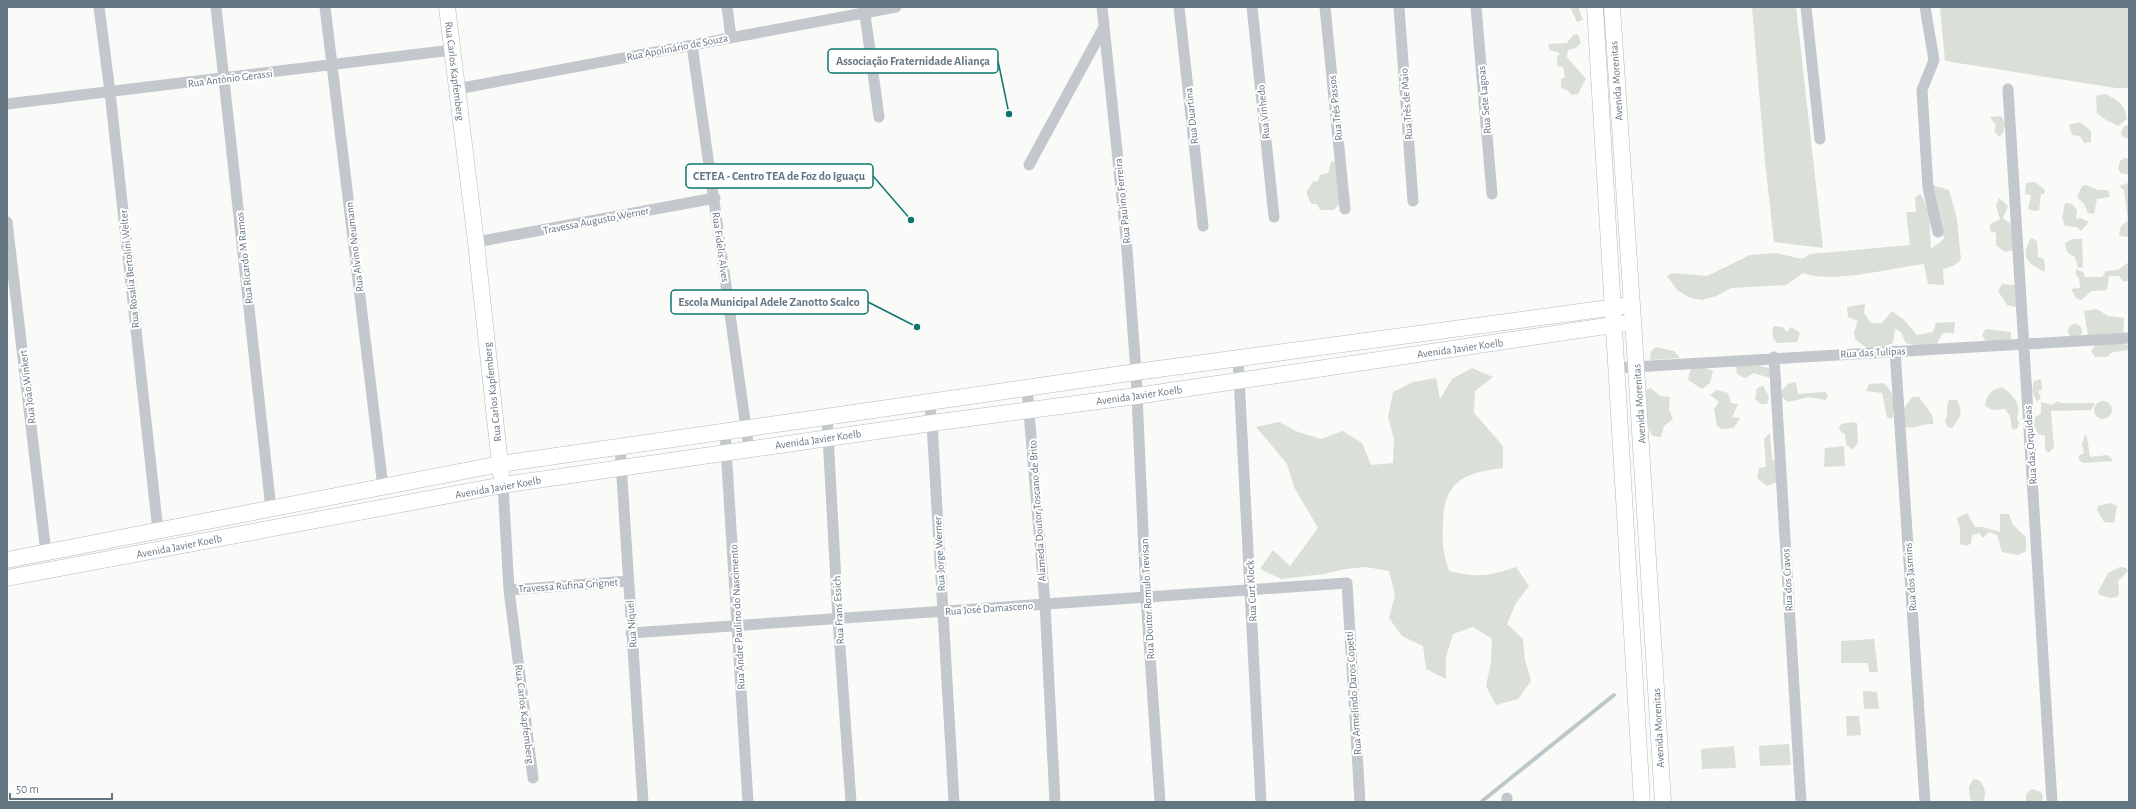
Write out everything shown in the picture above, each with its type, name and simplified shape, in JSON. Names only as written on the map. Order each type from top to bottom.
[{"type":"street","name":"Rua Rosalia Bertolini Welter","points":[[98,7],[110,92],[158,531]]},
{"type":"street","name":"Rua Ricardo M Ramos","points":[[216,7],[225,78],[271,509]]},
{"type":"street","name":"Rua Alvino Neumann","points":[[325,7],[383,487]]},
{"type":"street","name":"Rua Carlos Kapfemberg","points":[[447,7],[476,242],[503,485],[509,590],[533,778]]},
{"type":"street","points":[[727,7],[731,37]]},
{"type":"street","name":"Rua Apolinário de Souza","points":[[457,89],[692,45],[865,10],[896,7]]},
{"type":"street","name":"Rua Paulino Ferreira","points":[[1102,7],[1126,237],[1136,372],[1136,396]]},
{"type":"street","name":"Rua Duartina","points":[[1179,7],[1203,226]]},
{"type":"street","name":"Rua Vinhedo","points":[[1252,7],[1274,217]]},
{"type":"street","name":"Rua Três Passos","points":[[1325,7],[1345,209]]},
{"type":"street","name":"Rua Três de Maio","points":[[1399,7],[1414,201]]},
{"type":"street","name":"Rua Sete Lagoas","points":[[1476,7],[1492,194]]},
{"type":"street","name":"Avenida Morenitas","points":[[1595,7],[1642,802]]},
{"type":"street","name":"Avenida Morenitas","points":[[1612,7],[1663,802]]},
{"type":"street","points":[[1806,7],[1820,139]]},
{"type":"street","points":[[1925,7],[1934,60],[1922,90],[1927,180],[1938,232]]},
{"type":"street","points":[[865,10],[879,117]]},
{"type":"street","points":[[1029,165],[1104,27]]},
{"type":"street","name":"Rua Fidelis Alves","points":[[692,45],[715,198],[749,449]]},
{"type":"street","name":"Rua Antônio Gerassi","points":[[7,104],[452,50]]},
{"type":"street","name":"Rua das Orquídeas","points":[[2008,89],[2052,802]]},
{"type":"street","name":"Travessa Augusto Werner","points":[[476,242],[715,198]]},
{"type":"street","name":"Rua João Winkert","points":[[7,222],[46,553]]},
{"type":"street","name":"Avenida Javier Koelb","points":[[7,560],[500,464],[1136,372],[1631,305]]},
{"type":"street","name":"Avenida Javier Koelb","points":[[7,578],[503,485],[932,422],[1240,381],[1633,322]]},
{"type":"street","name":"Rua das Tulipas","points":[[1616,368],[1774,357],[1895,352],[2129,338]]},
{"type":"street","name":"Rua dos Jasmins","points":[[1895,352],[1924,802]]},
{"type":"street","name":"Rua dos Cravos","points":[[1774,357],[1801,802]]},
{"type":"street","name":"Rua Curt Klock","points":[[1238,358],[1261,802]]},
{"type":"street","name":"Alameda Doutor Toscano de Brito","points":[[1027,388],[1045,604],[1055,802]]},
{"type":"street","name":"Rua Doutor Romulo Trevisan","points":[[1136,396],[1146,597],[1160,802]]},
{"type":"street","name":"Rua Jorge Werner","points":[[929,402],[932,422],[954,802]]},
{"type":"street","name":"Rua Frans Essich","points":[[827,417],[838,619],[851,802]]},
{"type":"street","name":"Rua Andre Paulino do Nascimento","points":[[725,432],[748,802]]},
{"type":"street","name":"Rua Níquel","points":[[620,447],[643,802]]},
{"type":"street","name":"Travessa Rufina Grignet","points":[[509,590],[628,581]]},
{"type":"street","name":"Rua José Damasceno","points":[[631,633],[1347,583]]},
{"type":"street","name":"Rua Armelindo Daros Copetti","points":[[1347,583],[1360,802]]},
{"type":"shaded area","points":[[1570,7],[1580,7],[1579,10],[1583,20],[1577,22]]},
{"type":"shaded area","points":[[1752,7],[1796,7],[1823,248],[1774,242],[1765,162]]},
{"type":"shaded area","points":[[1940,7],[2129,7],[2129,88],[2116,88],[1945,61]]},
{"type":"shaded area","points":[[1578,34],[1581,43],[1576,48],[1568,50],[1567,57],[1586,79],[1578,94],[1572,95],[1567,90],[1561,88],[1561,79],[1565,77],[1563,67],[1557,66],[1557,58],[1560,53],[1550,50],[1548,44],[1567,43],[1573,35]]},
{"type":"shaded area","points":[[2105,94],[2114,98],[2123,106],[2125,110],[2127,119],[2118,126],[2106,120],[2097,113],[2096,96]]},
{"type":"shaded area","points":[[2001,116],[2005,123],[2003,133],[1999,137],[1994,131],[1996,126],[1990,117]]},
{"type":"shaded area","points":[[2080,122],[2091,131],[2091,142],[2084,143],[2080,136],[2072,135],[2069,125]]},
{"type":"shaded area","points":[[2129,125],[2129,139],[2122,136],[2121,132],[2124,126]]},
{"type":"shaded area","points":[[2125,158],[2129,159],[2129,175],[2121,173],[2118,169],[2120,161]]},
{"type":"shaded area","points":[[1331,161],[1335,162],[1339,170],[1341,202],[1334,210],[1320,210],[1317,204],[1312,204],[1307,192],[1314,180],[1314,182],[1318,181],[1320,175],[1328,173]]},
{"type":"shaded area","points":[[2035,182],[2045,190],[2044,194],[2041,194],[2039,210],[2034,211],[2028,209],[2031,195],[2025,194],[2026,183]]},
{"type":"shaded area","points":[[2128,183],[2129,237],[2119,236],[2121,226],[2128,221],[2124,190],[2119,186]]},
{"type":"shaded area","points":[[1932,185],[1949,190],[1957,219],[1961,260],[1953,266],[1943,269],[1944,285],[1928,284],[1924,264],[1846,276],[1815,276],[1803,273],[1786,285],[1731,288],[1716,296],[1702,300],[1691,298],[1678,291],[1667,276],[1672,273],[1707,276],[1750,255],[1776,253],[1802,259],[1810,254],[1910,245],[1906,212],[1916,212],[1915,197],[1921,194],[1929,213],[1931,249],[1944,239]]},
{"type":"shaded area","points":[[2086,185],[2098,190],[2108,190],[2110,197],[2097,199],[2094,214],[2088,213],[2084,204],[2077,197],[2082,186]]},
{"type":"shaded area","points":[[1999,198],[2008,206],[2003,218],[2011,224],[2013,250],[2005,252],[1996,245],[1996,233],[1990,231],[1990,224],[2000,219],[1996,205]]},
{"type":"shaded area","points":[[2065,203],[2072,204],[2077,210],[2076,219],[2081,218],[2089,222],[2081,231],[2077,227],[2065,226],[2062,218]]},
{"type":"shaded area","points":[[2031,238],[2037,241],[2038,257],[2044,259],[2044,272],[2027,259],[2026,251]]},
{"type":"shaded area","points":[[2073,239],[2082,239],[2083,267],[2078,268],[2075,257],[2069,254],[2066,249],[2065,243]]},
{"type":"shaded area","points":[[2127,263],[2129,265],[2129,280],[2124,282],[2119,276],[2109,276],[2107,290],[2092,291],[2081,300],[2076,298],[2071,289],[2080,288],[2079,278],[2076,275],[2076,269],[2083,272],[2085,277],[2102,277],[2106,271],[2118,270]]},
{"type":"shaded area","points":[[2002,284],[2014,285],[2019,291],[2019,308],[2007,305],[1998,291]]},
{"type":"shaded area","points":[[1865,304],[1864,313],[1871,323],[1882,323],[1892,311],[1903,319],[1917,335],[1933,332],[1936,323],[1955,322],[1954,333],[1943,333],[1936,345],[1926,348],[1906,343],[1901,332],[1895,329],[1893,343],[1877,349],[1869,349],[1855,339],[1854,332],[1858,321],[1848,317],[1847,307]]},
{"type":"shaded area","points":[[2097,309],[2108,316],[2124,318],[2123,336],[2088,335],[2084,311]]},
{"type":"shaded area","points":[[2072,324],[2078,324],[2082,328],[2082,334],[2078,338],[2072,338],[2068,334],[2068,328]]},
{"type":"shaded area","points":[[1774,326],[1783,327],[1787,332],[1791,327],[1800,333],[1797,342],[1777,343],[1772,335]]},
{"type":"shaded area","points":[[1986,329],[2011,332],[2011,340],[1986,342],[1982,335]]},
{"type":"shaded area","points":[[2119,341],[2125,345],[2129,344],[2129,350],[2113,352],[2107,357],[2095,357],[2091,351],[2096,344]]},
{"type":"shaded area","points":[[1656,347],[1674,351],[1680,358],[1650,360],[1651,351]]},
{"type":"shaded area","points":[[1743,361],[1772,369],[1769,378],[1754,373],[1745,378],[1737,374],[1735,362]]},
{"type":"shaded area","points":[[1691,367],[1705,368],[1713,371],[1710,383],[1702,389],[1688,380]]},
{"type":"shaded area","points":[[1472,368],[1493,377],[1475,391],[1474,413],[1503,446],[1503,468],[1468,476],[1459,481],[1452,488],[1447,497],[1444,508],[1443,542],[1445,559],[1449,571],[1468,575],[1490,574],[1516,567],[1529,586],[1516,603],[1507,624],[1523,639],[1525,660],[1531,681],[1518,699],[1496,705],[1486,686],[1491,662],[1492,639],[1473,627],[1453,634],[1446,657],[1446,679],[1426,669],[1423,646],[1402,636],[1389,618],[1395,595],[1389,571],[1366,567],[1281,579],[1260,569],[1273,550],[1290,566],[1318,528],[1294,487],[1287,464],[1256,427],[1279,422],[1298,432],[1321,439],[1343,431],[1362,443],[1371,465],[1393,463],[1394,439],[1388,417],[1393,392],[1413,382],[1436,378],[1440,399],[1452,379]]},
{"type":"shaded area","points":[[2041,379],[2042,390],[2038,391],[2041,398],[2037,402],[2032,391],[2034,381]]},
{"type":"shaded area","points":[[1796,382],[1798,394],[1825,392],[1828,396],[1826,400],[1809,397],[1788,402],[1782,397],[1782,390],[1788,384]]},
{"type":"shaded area","points":[[1884,383],[1888,387],[1894,400],[1892,419],[1887,417],[1882,393],[1866,391],[1869,384]]},
{"type":"shaded area","points":[[1763,386],[1769,397],[1767,404],[1761,404],[1755,399],[1757,388]]},
{"type":"shaded area","points":[[2002,387],[2012,396],[2017,404],[2017,417],[2019,424],[2017,429],[2012,430],[2010,416],[2005,409],[1993,410],[1985,406],[1990,393],[1995,389]]},
{"type":"shaded area","points":[[1651,388],[1660,396],[1670,397],[1669,410],[1673,419],[1664,426],[1661,437],[1652,436],[1643,411],[1642,391]]},
{"type":"shaded area","points":[[1717,390],[1728,393],[1731,403],[1738,404],[1732,417],[1740,418],[1734,428],[1722,429],[1717,426],[1714,409],[1719,402],[1710,395]]},
{"type":"shaded area","points":[[1912,397],[1919,397],[1931,413],[1933,424],[1905,427],[1901,413]]},
{"type":"shaded area","points":[[1949,400],[1957,400],[1961,412],[1952,428],[1948,427],[1945,421]]},
{"type":"shaded area","points":[[2057,401],[2061,403],[2095,403],[2091,410],[2051,411],[2054,448],[2048,453],[2045,449],[2045,436],[2038,434],[2034,425],[2035,417],[2041,414],[2041,402],[2053,405]]},
{"type":"shaded area","points":[[2103,401],[2109,404],[2112,410],[2109,416],[2103,419],[2097,416],[2094,410],[2097,404]]},
{"type":"shaded area","points":[[1852,422],[1857,423],[1858,443],[1852,450],[1846,444],[1845,434],[1841,432],[1839,428],[1841,424]]},
{"type":"shaded area","points":[[1770,433],[1772,459],[1778,463],[1777,482],[1767,486],[1757,478],[1759,468],[1766,467],[1764,439]]},
{"type":"shaded area","points":[[2085,435],[2087,437],[2090,457],[2108,455],[2113,461],[2084,463],[2080,461],[2078,456],[2084,453],[2082,444]]},
{"type":"shaded area","points":[[1844,446],[1845,466],[1824,467],[1825,448]]},
{"type":"shaded area","points":[[2110,503],[2117,506],[2114,523],[2104,522],[2097,510],[2098,506]]},
{"type":"shaded area","points":[[1967,513],[1975,527],[1983,527],[2000,532],[2000,514],[2009,514],[2013,525],[2026,537],[2026,551],[2018,555],[2002,552],[1997,535],[1989,532],[1983,538],[1979,533],[1972,535],[1971,543],[1967,546],[1960,544],[1960,529],[1957,518]]},
{"type":"shaded area","points":[[2120,567],[2126,568],[2128,571],[2118,581],[2119,594],[2117,597],[2111,598],[2099,595],[2098,592],[2108,573]]},
{"type":"shaded area","points":[[1874,639],[1878,672],[1869,672],[1868,663],[1841,663],[1841,641]]},
{"type":"shaded area","points":[[1863,691],[1877,692],[1879,709],[1864,709]]},
{"type":"shaded area","points":[[1846,716],[1859,716],[1861,735],[1847,736]]},
{"type":"shaded area","points":[[1789,744],[1791,765],[1760,766],[1759,746]]},
{"type":"shaded area","points":[[1734,746],[1736,768],[1702,769],[1701,749]]},
{"type":"shaded area","points":[[1973,779],[1979,780],[1983,785],[1985,796],[1983,802],[1975,802],[1970,799],[1969,787]]},
{"type":"shaded area","points":[[2032,789],[2041,792],[2043,797],[2042,802],[2026,802],[2026,794]]},
{"type":"waterway","points":[[1481,802],[1614,695]]},
{"type":"place","name":"Associação Fraternidade Aliança","points":[[1009,114]]},
{"type":"place","name":"CETEA - Centro TEA de Foz do Iguaçu","points":[[911,220]]},
{"type":"place","name":"Escola Municipal Adele Zanotto Scalco","points":[[917,327]]}]
